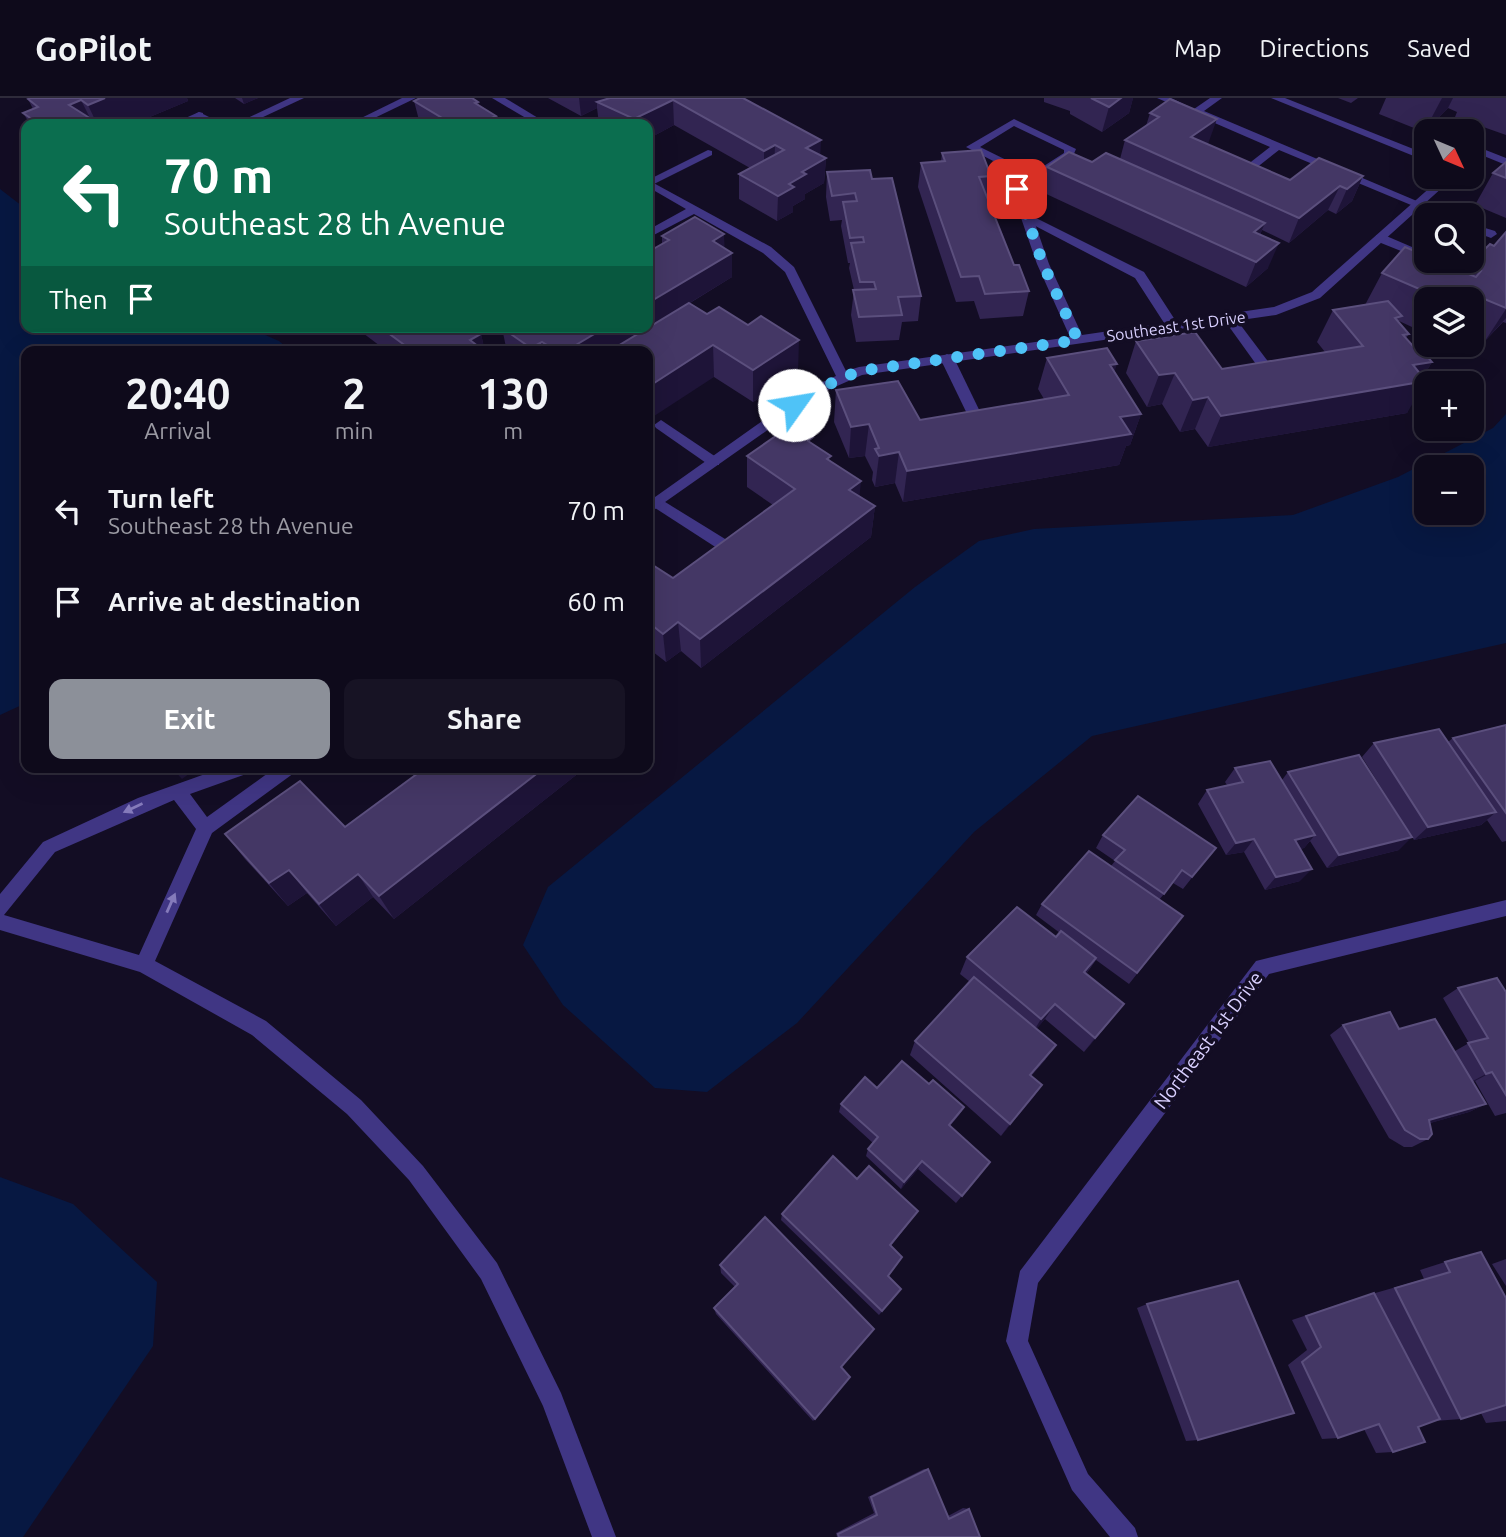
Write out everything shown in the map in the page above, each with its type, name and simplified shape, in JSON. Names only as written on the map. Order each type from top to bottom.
[{"type":"street","points":[[251,119],[299,98]]},
{"type":"street","points":[[365,119],[411,98]]},
{"type":"street","points":[[497,98],[534,119]]},
{"type":"street","points":[[1162,98],[1415,203]]},
{"type":"street","points":[[1196,112],[1217,98]]},
{"type":"street","points":[[1276,98],[1414,153]]},
{"type":"street","points":[[189,119],[199,115],[206,119]]},
{"type":"street","points":[[1033,177],[972,147],[1014,122],[1070,149],[1069,155],[1017,189],[1043,264],[1078,340]]},
{"type":"street","points":[[1242,174],[1276,147]]},
{"type":"street","points":[[653,180],[708,153]]},
{"type":"street","points":[[1484,156],[1506,162]]},
{"type":"street","points":[[653,186],[767,250],[790,270],[843,378]]},
{"type":"street","name":"Southeast 1st Drive","points":[[1418,203],[1434,189]]},
{"type":"street","name":"Southeast 1st Drive","points":[[653,504],[814,391],[859,371],[1276,311],[1316,295],[1414,207]]},
{"type":"street","points":[[653,231],[694,209]]},
{"type":"street","points":[[1026,217],[1140,275],[1173,326]]},
{"type":"street","points":[[1484,231],[1491,234]]},
{"type":"street","points":[[1380,238],[1414,252]]},
{"type":"street","points":[[1229,318],[1272,375]]},
{"type":"street","points":[[947,358],[978,422]]},
{"type":"street","points":[[662,425],[714,462]]},
{"type":"street","points":[[653,506],[725,546]]},
{"type":"street","points":[[0,908],[49,847],[144,803],[229,773]]},
{"type":"street","points":[[144,965],[205,828],[281,773]]},
{"type":"street","points":[[178,791],[205,828]]},
{"type":"street","name":"Northeast 1st Drive","points":[[1126,1537],[1080,1482],[1017,1342],[1028,1279],[1263,967],[1506,908]]},
{"type":"street","points":[[0,922],[144,965],[259,1028],[354,1107],[416,1174],[489,1272],[554,1401],[604,1537]]},
{"type":"water","points":[[0,189],[21,205],[21,333],[261,333],[285,346],[21,346],[21,705],[0,715]]},
{"type":"water","points":[[1506,414],[1506,643],[1092,736],[974,832],[797,1023],[707,1092],[655,1088],[563,1005],[523,945],[548,887],[915,587],[979,541],[1034,529],[1293,515],[1414,469],[1414,525],[1484,525],[1484,455],[1441,455],[1468,441],[1484,441],[1484,433],[1493,428]]},
{"type":"water","points":[[0,1177],[73,1204],[157,1282],[153,1346],[23,1537],[0,1537]]},
{"type":"building","points":[[105,98],[88,105],[81,100],[69,105],[91,119],[32,119],[23,113],[38,107],[28,99]]},
{"type":"building","points":[[420,98],[472,98],[478,102],[475,103],[496,116],[489,119],[444,119],[414,101]]},
{"type":"building","points":[[610,98],[743,98],[821,140],[806,148],[826,158],[802,172],[806,174],[789,184],[794,187],[778,196],[739,174],[784,150],[775,145],[764,151],[673,100],[634,119],[597,102]]},
{"type":"building","points":[[1091,98],[1121,98],[1109,107]]},
{"type":"building","points":[[1170,99],[1217,119],[1191,137],[1290,180],[1319,158],[1363,176],[1347,189],[1340,186],[1299,218],[1125,140],[1159,117],[1150,113]]},
{"type":"building","points":[[981,150],[991,176],[979,177],[1014,265],[1019,265],[1029,291],[985,294],[979,276],[961,277],[921,163],[945,161],[942,153]]},
{"type":"building","points":[[1069,152],[1092,162],[1106,153],[1265,223],[1254,232],[1279,243],[1256,262],[1047,167]]},
{"type":"building","points":[[1506,162],[1506,178],[1493,173]]},
{"type":"building","points":[[870,170],[872,179],[892,178],[921,296],[898,297],[902,315],[859,317],[853,290],[876,289],[874,282],[860,282],[851,243],[864,242],[863,237],[850,238],[843,202],[857,201],[855,193],[832,196],[827,172]]},
{"type":"building","points":[[695,217],[724,234],[713,241],[732,253],[653,300],[653,249],[669,240],[662,236]]},
{"type":"building","points":[[1506,232],[1506,308],[1484,299],[1484,287],[1415,287],[1382,273],[1405,247],[1414,251],[1414,273],[1466,273],[1476,277],[1484,273],[1484,250],[1490,244],[1494,246]]},
{"type":"building","points":[[1388,301],[1402,316],[1395,318],[1409,334],[1403,335],[1414,347],[1414,357],[1428,357],[1432,362],[1413,365],[1418,371],[1414,371],[1414,383],[1221,416],[1208,397],[1193,400],[1175,373],[1159,375],[1136,341],[1195,332],[1222,369],[1363,346],[1333,310]]},
{"type":"building","points":[[689,303],[707,314],[719,307],[748,325],[761,316],[799,340],[753,370],[713,345],[653,384],[653,346],[618,346],[639,333],[653,333],[653,325]]},
{"type":"building","points":[[388,333],[481,334],[470,340],[475,344],[472,346],[406,346]]},
{"type":"building","points":[[509,333],[596,333],[574,346],[548,346],[542,342],[528,346]]},
{"type":"building","points":[[1107,348],[1117,364],[1110,365],[1141,414],[1120,417],[1131,434],[907,471],[899,452],[879,456],[875,449],[879,448],[869,424],[851,427],[836,390],[898,381],[920,420],[1069,395],[1047,358]]},
{"type":"building","points":[[793,424],[813,437],[808,441],[831,456],[827,459],[861,481],[849,490],[875,506],[700,639],[678,622],[663,634],[653,626],[653,565],[673,578],[795,489],[747,456]]},
{"type":"building","points":[[1506,725],[1506,813],[1453,738]]},
{"type":"building","points":[[1439,729],[1496,812],[1428,827],[1374,743]]},
{"type":"building","points":[[1359,755],[1412,837],[1339,855],[1288,772]]},
{"type":"building","points":[[1270,761],[1315,835],[1295,840],[1312,869],[1276,877],[1254,839],[1236,843],[1207,790],[1243,782],[1235,768]]},
{"type":"building","points":[[418,773],[538,773],[379,896],[358,874],[319,904],[289,870],[269,883],[225,834],[300,781],[345,827]]},
{"type":"building","points":[[1138,796],[1216,848],[1192,877],[1182,870],[1164,894],[1115,860],[1125,850],[1103,835]]},
{"type":"building","points":[[1089,851],[1183,916],[1137,973],[1042,904]]},
{"type":"building","points":[[1017,907],[1056,937],[1061,931],[1096,958],[1084,972],[1124,1004],[1095,1038],[1055,1004],[1041,1019],[967,957]]},
{"type":"building","points":[[974,977],[1056,1045],[1030,1075],[1042,1085],[1010,1124],[915,1041]]},
{"type":"building","points":[[1497,978],[1506,992],[1506,1095],[1492,1072],[1486,1074],[1468,1043],[1488,1038],[1458,988]]},
{"type":"building","points":[[1390,1012],[1399,1029],[1435,1019],[1486,1104],[1429,1120],[1432,1134],[1428,1139],[1420,1139],[1405,1130],[1343,1025]]},
{"type":"building","points":[[902,1061],[929,1084],[933,1080],[964,1107],[949,1125],[990,1162],[962,1196],[922,1161],[904,1182],[868,1149],[878,1137],[841,1104],[865,1077],[877,1088]]},
{"type":"building","points":[[833,1156],[857,1179],[869,1166],[918,1211],[890,1245],[902,1257],[888,1276],[901,1289],[882,1311],[782,1214]]},
{"type":"building","points":[[765,1217],[874,1329],[841,1367],[850,1377],[815,1419],[714,1308],[738,1284],[720,1265]]},
{"type":"building","points":[[1481,1252],[1506,1298],[1506,1405],[1461,1419],[1395,1288],[1450,1272],[1445,1262]]},
{"type":"building","points":[[1238,1281],[1294,1413],[1198,1440],[1147,1304]]},
{"type":"building","points":[[1374,1293],[1440,1419],[1418,1427],[1425,1442],[1393,1452],[1379,1424],[1338,1438],[1302,1362],[1321,1347],[1306,1316]]},
{"type":"building","points":[[928,1469],[949,1519],[969,1509],[980,1537],[839,1537],[838,1534],[877,1515],[871,1497]]},
{"type":"route","points":[[794,405],[814,391],[859,371],[1078,340],[1043,264],[1017,189]]}]
